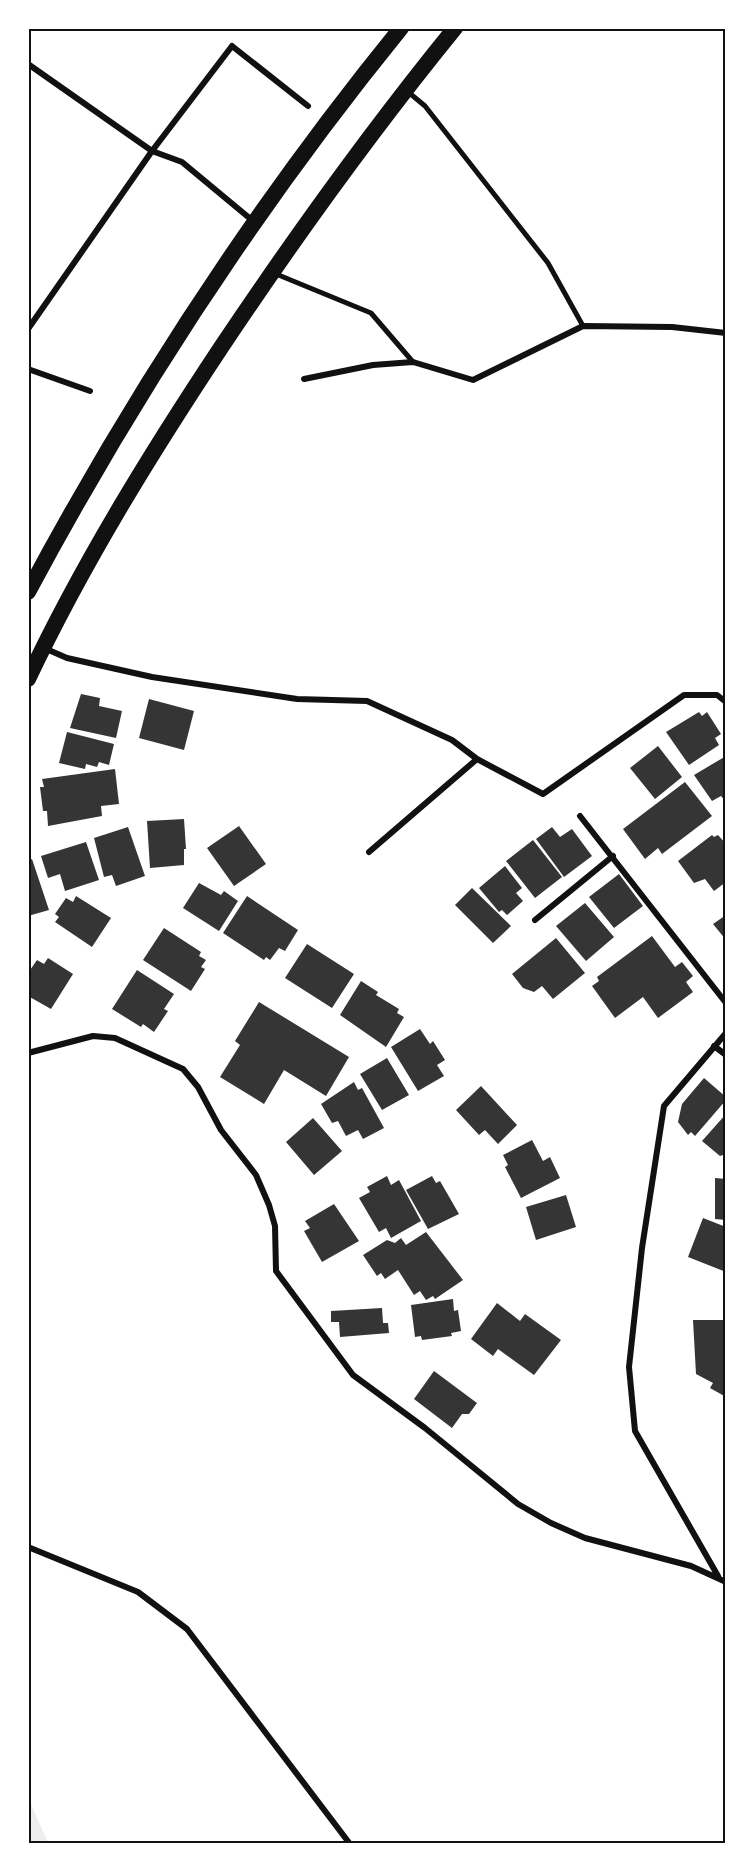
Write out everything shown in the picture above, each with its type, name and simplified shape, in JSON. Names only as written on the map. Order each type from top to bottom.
[{"type":"highway","points":[[28,592],[138,399],[254,221],[314,138],[401,28]]},
{"type":"highway","points":[[28,679],[117,511],[186,401],[271,272],[405,90],[455,28]]},
{"type":"street","points":[[28,329],[152,151],[232,46],[308,106]]},
{"type":"street","points":[[28,64],[152,151],[182,162],[254,221]]},
{"type":"street","points":[[405,90],[432,115],[548,263],[583,326]]},
{"type":"street","points":[[271,272],[371,313],[413,362]]},
{"type":"street","points":[[304,379],[374,365],[413,362],[473,380],[583,326],[672,327],[726,333]]},
{"type":"street","points":[[28,369],[90,391]]},
{"type":"street","points":[[43,647],[66,658],[152,677],[297,699],[367,701],[452,740],[477,759],[543,794],[684,695],[717,695],[726,702]]},
{"type":"street","points":[[369,852],[477,759]]},
{"type":"street","points":[[580,816],[726,1003]]},
{"type":"street","points":[[534,920],[613,856]]},
{"type":"street","points":[[718,1578],[634,1431],[629,1366],[642,1248],[664,1106],[726,1034]]},
{"type":"street","points":[[28,1053],[93,1036],[115,1038],[183,1069],[198,1087],[221,1130],[251,1167],[260,1185],[275,1226],[276,1271],[353,1375],[430,1431],[518,1504],[551,1523],[585,1538],[691,1566],[726,1582]]},
{"type":"street","points":[[714,1046],[726,1055]]},
{"type":"street","points":[[28,1546],[138,1592],[187,1629],[350,1844]]},
{"type":"shaded area","points":[[29,1800],[47,1840],[47,1843],[29,1843]]},
{"type":"building","points":[[81,694],[100,698],[99,706],[122,711],[116,738],[70,728]]},
{"type":"building","points":[[149,699],[194,711],[184,750],[139,738]]},
{"type":"building","points":[[699,712],[702,716],[707,712],[721,734],[715,738],[719,745],[689,765],[666,732]]},
{"type":"building","points":[[67,732],[114,744],[109,765],[99,762],[97,767],[86,764],[85,769],[59,763]]},
{"type":"building","points":[[658,746],[682,777],[655,799],[630,768]]},
{"type":"building","points":[[726,756],[726,802],[721,796],[712,801],[694,775]]},
{"type":"building","points":[[115,769],[119,804],[101,806],[102,816],[48,826],[47,811],[43,811],[40,787],[44,787],[42,779]]},
{"type":"building","points":[[685,782],[712,816],[662,854],[658,848],[645,859],[623,829]]},
{"type":"building","points":[[184,819],[186,849],[184,849],[184,865],[150,868],[147,821]]},
{"type":"building","points":[[239,826],[266,864],[234,886],[207,848]]},
{"type":"building","points":[[128,827],[145,876],[116,886],[112,875],[104,877],[94,838]]},
{"type":"building","points":[[552,827],[560,837],[572,829],[592,856],[564,877],[536,839]]},
{"type":"building","points":[[712,835],[714,837],[718,835],[726,844],[726,882],[714,891],[705,879],[694,883],[678,861]]},
{"type":"building","points":[[533,840],[562,877],[535,898],[506,861]]},
{"type":"building","points":[[86,842],[99,880],[65,891],[60,874],[48,878],[41,856]]},
{"type":"building","points":[[32,859],[49,910],[28,916],[28,861]]},
{"type":"building","points":[[505,866],[522,888],[516,893],[523,901],[507,915],[502,910],[499,912],[479,888]]},
{"type":"building","points":[[619,874],[643,906],[614,928],[589,897]]},
{"type":"building","points":[[199,883],[221,895],[224,891],[238,901],[219,931],[183,908]]},
{"type":"building","points":[[472,888],[511,926],[493,943],[455,905]]},
{"type":"building","points":[[76,896],[111,918],[92,947],[55,922],[59,917],[55,914],[66,898],[73,902]]},
{"type":"building","points":[[247,896],[298,930],[285,951],[279,948],[270,960],[266,957],[264,960],[223,933]]},
{"type":"building","points":[[585,903],[614,937],[586,961],[556,926]]},
{"type":"building","points":[[726,915],[726,940],[713,924]]},
{"type":"building","points":[[164,928],[201,952],[199,956],[206,960],[201,967],[205,969],[191,991],[143,960]]},
{"type":"building","points":[[652,936],[675,967],[682,962],[693,976],[686,982],[693,992],[658,1018],[643,997],[615,1018],[592,986],[599,981],[597,977]]},
{"type":"building","points":[[556,938],[585,973],[553,999],[542,986],[534,992],[523,988],[512,974]]},
{"type":"building","points":[[307,944],[354,974],[332,1008],[285,978]]},
{"type":"building","points":[[48,958],[73,974],[51,1009],[28,996],[28,973],[37,960],[44,964]]},
{"type":"building","points":[[137,970],[174,994],[164,1009],[168,1011],[154,1032],[143,1024],[141,1027],[112,1009]]},
{"type":"building","points":[[361,981],[378,992],[376,995],[399,1009],[397,1013],[404,1017],[386,1047],[340,1015]]},
{"type":"building","points":[[259,1002],[349,1057],[326,1096],[284,1070],[264,1104],[220,1077],[240,1045],[235,1041]]},
{"type":"building","points":[[420,1029],[430,1044],[433,1041],[445,1060],[437,1065],[444,1076],[418,1091],[391,1047]]},
{"type":"building","points":[[387,1058],[409,1095],[382,1110],[360,1074]]},
{"type":"building","points":[[704,1078],[726,1097],[726,1100],[695,1136],[691,1132],[688,1135],[678,1122],[682,1104]]},
{"type":"building","points":[[354,1082],[358,1090],[362,1088],[384,1128],[363,1139],[358,1130],[346,1136],[338,1121],[332,1123],[321,1104]]},
{"type":"building","points":[[481,1086],[517,1125],[498,1144],[485,1130],[479,1135],[456,1110]]},
{"type":"building","points":[[726,1114],[726,1154],[720,1156],[702,1141]]},
{"type":"building","points":[[313,1118],[342,1151],[314,1175],[286,1142]]},
{"type":"building","points":[[532,1140],[543,1161],[550,1157],[560,1178],[521,1198],[505,1167],[508,1165],[503,1155]]},
{"type":"building","points":[[387,1176],[391,1185],[399,1180],[421,1221],[391,1238],[386,1228],[379,1232],[359,1198],[370,1192],[367,1187]]},
{"type":"building","points":[[432,1176],[436,1183],[440,1181],[459,1214],[428,1229],[406,1190]]},
{"type":"building","points":[[715,1178],[726,1179],[726,1220],[715,1219]]},
{"type":"building","points":[[566,1195],[576,1227],[536,1240],[526,1207]]},
{"type":"building","points":[[334,1204],[359,1241],[322,1262],[304,1231],[310,1228],[305,1221]]},
{"type":"building","points":[[703,1218],[726,1227],[726,1272],[688,1257]]},
{"type":"building","points":[[426,1232],[463,1280],[435,1299],[433,1296],[426,1300],[420,1291],[414,1295],[398,1270],[385,1279],[381,1273],[377,1276],[363,1255],[387,1240],[395,1243],[401,1238],[406,1245]]},
{"type":"building","points":[[453,1299],[454,1311],[458,1310],[461,1331],[451,1333],[452,1336],[422,1340],[421,1336],[415,1337],[411,1305]]},
{"type":"building","points":[[497,1303],[520,1321],[525,1314],[561,1340],[534,1375],[498,1349],[493,1356],[471,1339]]},
{"type":"building","points":[[382,1308],[383,1323],[388,1323],[389,1333],[340,1337],[339,1322],[331,1322],[331,1311]]},
{"type":"building","points":[[693,1320],[726,1320],[726,1397],[710,1388],[713,1383],[696,1374]]},
{"type":"building","points":[[434,1371],[477,1403],[469,1414],[462,1414],[452,1428],[414,1399]]}]
